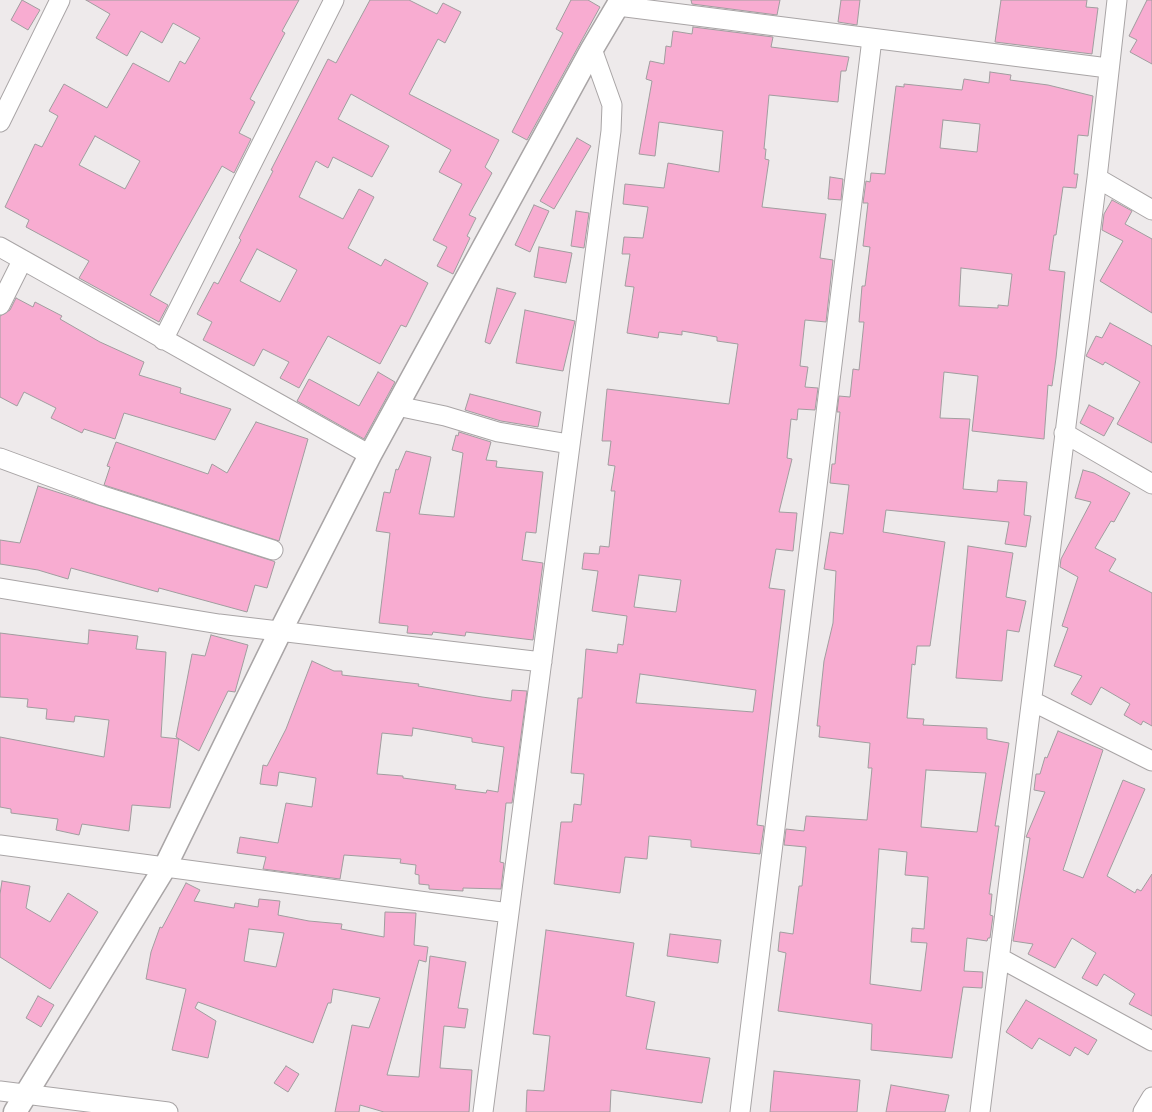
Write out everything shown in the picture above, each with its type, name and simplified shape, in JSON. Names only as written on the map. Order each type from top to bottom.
[{"type":"street","points":[[0,122],[60,0]]},
{"type":"street","points":[[163,340],[334,0]]},
{"type":"street","points":[[980,1112],[1097,178],[1117,0]]},
{"type":"street","points":[[21,1104],[165,867],[280,630],[370,455],[592,48],[620,3],[872,39],[1108,68]]},
{"type":"street","points":[[740,1112],[872,39]]},
{"type":"street","points":[[483,1112],[611,131],[612,106],[592,48]]},
{"type":"street","points":[[1097,178],[1152,210]]},
{"type":"street","points":[[0,247],[370,455]]},
{"type":"street","points":[[0,305],[22,261]]},
{"type":"street","points":[[398,406],[445,416],[498,432],[569,444]]},
{"type":"street","points":[[1064,433],[1152,484]]},
{"type":"street","points":[[0,458],[103,496],[273,550]]},
{"type":"street","points":[[0,588],[219,624],[542,662]]},
{"type":"street","points":[[1032,701],[1152,761]]},
{"type":"street","points":[[0,845],[509,912]]},
{"type":"street","points":[[1000,958],[1152,1041]]},
{"type":"street","points":[[0,1091],[21,1104],[168,1112]]},
{"type":"street","points":[[1143,1112],[1152,1097]]},
{"type":"building","points":[[22,0],[40,10],[28,30],[11,20]]},
{"type":"building","points":[[86,0],[299,0],[282,31],[285,33],[250,99],[255,102],[239,133],[251,139],[234,173],[222,166],[150,295],[168,305],[159,322],[79,278],[89,261],[26,227],[29,220],[5,207],[35,144],[42,147],[58,116],[49,111],[64,84],[107,108],[133,63],[169,82],[180,61],[185,64],[200,38],[173,23],[162,43],[141,31],[127,56],[96,38],[110,14]],"holes":[[[95,136],[140,161],[125,189],[79,165]]]},
{"type":"building","points":[[370,0],[409,0],[437,14],[443,3],[461,12],[445,43],[438,39],[409,94],[499,140],[485,167],[492,173],[469,215],[476,218],[467,236],[470,238],[453,274],[437,266],[447,247],[433,240],[462,184],[439,172],[451,150],[351,94],[338,119],[389,146],[372,177],[333,157],[328,168],[316,161],[299,197],[343,219],[359,189],[374,197],[348,248],[381,266],[385,259],[428,283],[406,327],[401,325],[380,364],[328,336],[299,388],[280,378],[289,362],[263,349],[254,366],[203,340],[212,322],[197,314],[214,282],[218,284],[241,240],[239,238],[273,171],[271,170],[328,59],[336,63]],"holes":[[[257,249],[297,270],[280,302],[240,281]]]},
{"type":"building","points":[[571,0],[588,0],[600,7],[527,140],[512,132],[563,33],[556,29]]},
{"type":"building","points":[[691,0],[780,0],[777,15],[692,4]]},
{"type":"building","points":[[841,0],[860,0],[857,25],[838,22]]},
{"type":"building","points":[[1001,0],[1087,0],[1086,7],[1098,8],[1092,54],[995,42]]},
{"type":"building","points":[[1147,0],[1152,0],[1152,64],[1130,52],[1137,40],[1129,36]]},
{"type":"building","points":[[693,27],[773,37],[771,47],[849,57],[846,71],[841,71],[838,102],[769,95],[764,149],[766,149],[765,159],[769,160],[762,207],[826,214],[820,258],[833,260],[826,322],[805,320],[800,366],[808,367],[805,387],[818,388],[815,410],[798,409],[797,420],[791,419],[787,458],[792,459],[779,512],[797,513],[793,551],[776,549],[769,588],[785,590],[757,825],[764,826],[760,854],[691,847],[691,840],[649,836],[647,859],[625,857],[620,893],[554,884],[561,822],[572,822],[574,804],[581,805],[584,774],[571,773],[578,698],[582,698],[586,649],[617,653],[618,644],[623,645],[627,616],[592,611],[598,571],[582,569],[584,553],[599,554],[600,546],[609,547],[615,491],[611,491],[615,466],[608,465],[611,441],[602,441],[607,389],[729,404],[738,344],[717,341],[717,337],[682,331],[682,335],[659,332],[658,338],[627,333],[634,287],[625,286],[630,254],[622,254],[624,237],[643,238],[648,207],[623,204],[625,184],[664,188],[668,163],[719,172],[723,131],[659,122],[655,156],[639,154],[652,81],[646,79],[650,61],[664,64],[666,46],[671,47],[673,31],[692,34]],"holes":[[[639,575],[681,580],[676,612],[634,607]],[[640,674],[756,690],[753,712],[636,703]]]},
{"type":"building","points":[[990,72],[1011,75],[1010,80],[1048,85],[1093,96],[1088,136],[1078,135],[1074,174],[1078,174],[1076,188],[1063,187],[1049,270],[1065,272],[1052,386],[1048,385],[1044,439],[972,431],[978,376],[944,372],[940,418],[970,419],[963,489],[997,492],[998,480],[1027,482],[1024,515],[1031,516],[1026,547],[1005,544],[1009,522],[886,510],[883,532],[945,542],[930,646],[917,646],[915,665],[912,664],[907,718],[924,719],[923,725],[987,728],[987,739],[1009,743],[995,826],[999,826],[989,894],[992,894],[990,915],[993,916],[990,938],[987,941],[967,938],[964,971],[983,972],[982,988],[963,987],[952,1058],[871,1050],[872,1024],[778,1011],[786,953],[778,951],[780,932],[793,934],[799,886],[802,886],[806,847],[784,845],[786,829],[804,831],[806,816],[867,820],[872,768],[868,768],[870,743],[819,737],[820,726],[817,726],[824,661],[833,623],[836,571],[824,569],[830,532],[843,534],[849,485],[830,483],[832,464],[835,464],[840,412],[837,412],[839,396],[850,397],[853,369],[859,370],[864,322],[859,322],[862,286],[865,286],[870,247],[863,246],[868,203],[863,203],[866,181],[870,182],[871,173],[885,174],[896,86],[904,87],[904,84],[962,90],[964,79],[989,83]],"holes":[[[943,120],[980,124],[977,152],[940,148]],[[961,268],[1012,274],[1008,306],[998,305],[998,308],[959,306]],[[926,770],[986,773],[977,832],[921,827]],[[879,849],[907,852],[905,875],[928,877],[924,929],[912,928],[911,942],[927,943],[921,991],[870,984]]]},
{"type":"building","points":[[577,138],[591,146],[554,209],[540,201]]},
{"type":"building","points":[[830,177],[843,179],[841,200],[828,199]]},
{"type":"building","points":[[1112,200],[1132,211],[1125,224],[1152,239],[1152,313],[1100,281],[1123,241],[1102,230],[1104,214]]},
{"type":"building","points":[[534,205],[549,211],[530,252],[515,245]]},
{"type":"building","points":[[576,211],[589,213],[584,248],[571,246]]},
{"type":"building","points":[[539,247],[572,253],[566,283],[534,277]]},
{"type":"building","points":[[497,288],[516,293],[490,344],[485,342]]},
{"type":"building","points":[[16,298],[33,307],[35,302],[62,316],[60,319],[100,342],[144,362],[139,375],[181,388],[180,393],[231,409],[215,440],[124,413],[115,439],[84,429],[82,433],[51,418],[56,408],[24,392],[17,406],[0,397],[0,316],[10,310]]},
{"type":"building","points":[[525,310],[575,321],[563,371],[516,363]]},
{"type":"building","points":[[1110,323],[1152,346],[1152,443],[1117,424],[1140,382],[1105,362],[1103,365],[1086,356],[1096,336],[1102,338]]},
{"type":"building","points":[[378,372],[395,382],[364,439],[297,401],[309,379],[359,406]]},
{"type":"building","points":[[470,394],[541,412],[538,427],[501,421],[465,410]]},
{"type":"building","points":[[1089,405],[1114,418],[1104,436],[1080,423]]},
{"type":"building","points":[[256,422],[308,439],[279,541],[104,485],[110,467],[107,466],[116,442],[208,474],[212,464],[227,473]]},
{"type":"building","points":[[459,432],[491,442],[486,460],[497,461],[496,467],[543,472],[536,533],[526,532],[522,560],[543,563],[533,640],[466,632],[465,636],[433,632],[432,635],[407,633],[408,626],[379,623],[390,533],[376,531],[384,492],[390,493],[396,469],[398,470],[406,451],[431,457],[419,514],[454,517],[463,453],[452,450],[456,435],[458,436]]},
{"type":"building","points":[[1083,470],[1094,473],[1130,493],[1114,522],[1111,521],[1095,548],[1116,559],[1109,571],[1152,593],[1152,726],[1143,721],[1141,725],[1124,715],[1130,704],[1101,687],[1091,705],[1071,694],[1082,676],[1054,666],[1068,628],[1062,626],[1078,577],[1060,567],[1061,559],[1091,502],[1075,498]]},
{"type":"building","points":[[38,486],[273,561],[275,562],[267,588],[255,585],[247,612],[159,588],[158,592],[71,568],[68,579],[38,570],[0,564],[0,540],[20,543]]},
{"type":"building","points":[[968,546],[1013,553],[1006,597],[1026,601],[1019,632],[1007,630],[1002,681],[956,678]]},
{"type":"building","points":[[89,630],[138,636],[136,649],[166,652],[161,737],[179,739],[170,808],[132,805],[129,831],[82,824],[79,835],[56,830],[58,819],[11,813],[11,809],[0,807],[0,737],[104,757],[109,720],[75,716],[74,722],[46,719],[47,709],[27,707],[28,699],[0,697],[0,633],[88,644]]},
{"type":"building","points":[[211,635],[248,645],[235,692],[228,691],[199,751],[176,737],[192,654],[205,656]]},
{"type":"building","points":[[312,661],[334,671],[342,671],[342,675],[419,684],[418,686],[482,697],[511,701],[512,690],[527,691],[512,803],[506,803],[500,862],[504,863],[501,889],[463,888],[463,891],[429,889],[429,885],[419,884],[419,875],[415,874],[416,865],[400,863],[401,859],[344,855],[340,879],[263,869],[266,857],[237,853],[240,837],[278,843],[286,803],[312,807],[316,778],[279,772],[277,786],[260,784],[263,765],[267,766],[286,729]],"holes":[[[413,728],[472,738],[472,742],[504,747],[498,792],[487,790],[486,793],[455,789],[456,785],[403,778],[403,776],[377,774],[382,733],[412,736]]]},
{"type":"building","points":[[1058,731],[1103,750],[1063,870],[1083,878],[1123,780],[1145,789],[1107,876],[1135,893],[1137,889],[1141,891],[1152,874],[1152,1016],[1129,1004],[1135,994],[1104,974],[1097,986],[1082,978],[1096,953],[1072,938],[1055,968],[1028,954],[1033,944],[1013,941],[1030,838],[1026,837],[1045,792],[1034,790],[1036,774],[1040,774],[1045,757],[1047,758]]},
{"type":"building","points":[[2,881],[30,886],[26,908],[50,922],[68,893],[98,912],[50,989],[0,957],[0,894]]},
{"type":"building","points":[[186,883],[200,890],[194,901],[234,908],[235,903],[258,907],[259,899],[280,901],[278,915],[309,921],[342,924],[341,929],[384,937],[385,912],[416,913],[414,945],[428,947],[426,962],[419,960],[387,1075],[419,1077],[430,956],[466,962],[458,1008],[468,1009],[465,1028],[444,1026],[440,1068],[472,1070],[469,1112],[384,1112],[360,1105],[359,1112],[335,1112],[352,1025],[369,1028],[380,998],[333,989],[331,1003],[328,1003],[313,1043],[198,1002],[195,1008],[216,1021],[208,1058],[172,1050],[186,989],[146,979],[151,952],[160,927],[162,928]],"holes":[[[249,929],[284,933],[276,967],[244,961]]]},
{"type":"building","points":[[546,930],[634,943],[626,996],[655,1002],[646,1049],[710,1058],[702,1103],[611,1090],[610,1112],[526,1112],[527,1090],[544,1091],[550,1036],[533,1034]]},
{"type":"building","points":[[670,934],[721,940],[718,963],[667,956]]},
{"type":"building","points":[[38,996],[54,1005],[41,1027],[26,1018]]},
{"type":"building","points":[[1026,1000],[1097,1040],[1088,1055],[1075,1047],[1070,1056],[1039,1038],[1032,1049],[1006,1032]]},
{"type":"building","points":[[286,1066],[299,1074],[288,1092],[274,1083]]},
{"type":"building","points":[[774,1071],[860,1080],[857,1112],[770,1112]]},
{"type":"building","points":[[891,1085],[949,1095],[945,1112],[886,1112]]}]
